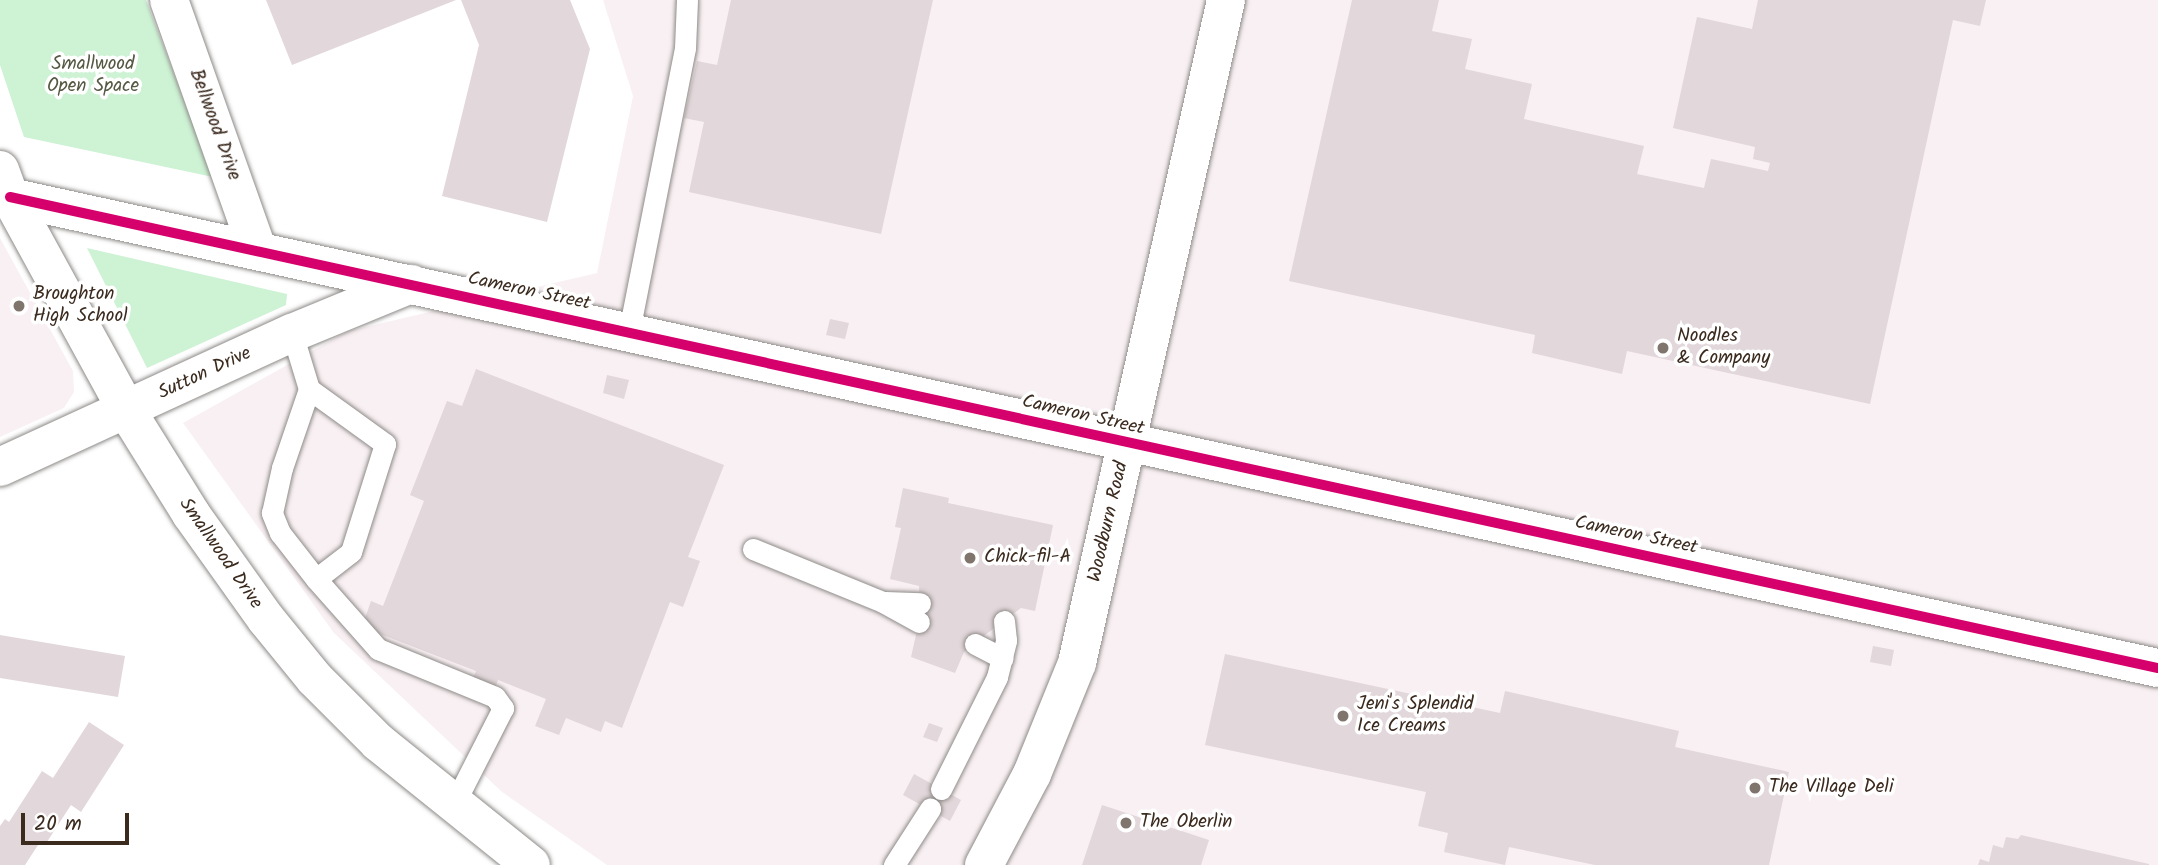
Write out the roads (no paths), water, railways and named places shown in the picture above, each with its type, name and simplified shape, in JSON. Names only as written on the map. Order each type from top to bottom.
[{"type":"street","name":"Bellwood Drive","points":[[169,0],[258,251]]},
{"type":"street","name":"Woodburn Road","points":[[984,865],[1032,774],[1077,663],[1226,0]]},
{"type":"street","name":"Cameron Street","points":[[3,187],[258,251],[629,331],[1127,444],[2158,668]]},
{"type":"street","name":"Smallwood Drive","points":[[3,187],[127,411],[228,569],[315,679],[378,742],[531,865]]},
{"type":"street","name":"Sutton Drive","points":[[0,467],[292,333],[411,284]]},
{"type":"lane","points":[[629,331],[685,48],[687,0]]},
{"type":"lane","points":[[292,333],[309,389],[282,468],[272,513],[280,533],[316,579],[378,649],[495,697],[503,708],[454,804]]},
{"type":"lane","points":[[309,389],[385,444],[351,552],[316,579]]},
{"type":"lane","points":[[753,549],[883,602],[920,612]]},
{"type":"lane","points":[[941,789],[985,704],[1003,658],[1004,621]]},
{"type":"lane","points":[[975,643],[1003,658]]},
{"type":"lane","points":[[894,865],[930,809]]},
{"type":"place","name":"Broughton High School","points":[[19,306]]},
{"type":"place","name":"Noodles & Company","points":[[1663,348]]},
{"type":"place","name":"Chick-fil-A","points":[[970,558]]},
{"type":"place","name":"Jeni's Splendid Ice Creams","points":[[1343,716]]},
{"type":"place","name":"The Village Deli","points":[[1755,788]]},
{"type":"place","name":"The Oberlin","points":[[1126,823]]},
{"type":"park label","name":"Smallwood Open Space","points":[[93,76]]}]
